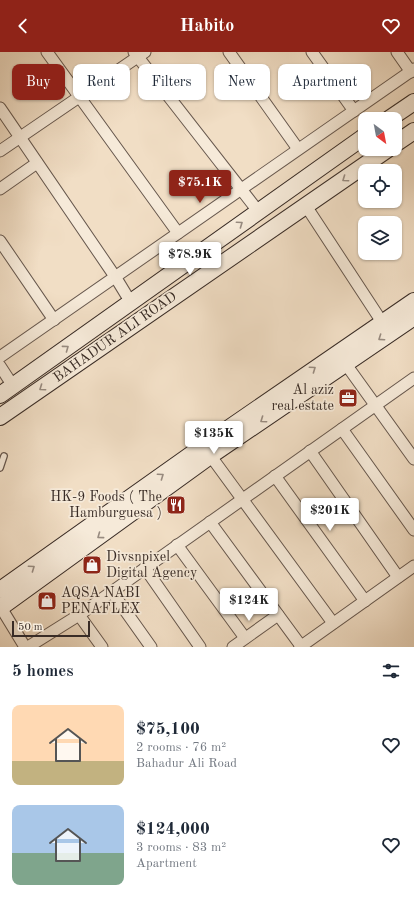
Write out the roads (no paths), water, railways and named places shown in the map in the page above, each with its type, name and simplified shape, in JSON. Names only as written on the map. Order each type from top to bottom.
[{"type":"street","points":[[47,52],[73,87]]},
{"type":"street","points":[[229,52],[298,149]]},
{"type":"street","points":[[312,52],[354,111]]},
{"type":"street","points":[[0,358],[412,70],[397,52]]},
{"type":"street","points":[[125,64],[139,54],[258,211]]},
{"type":"street","points":[[0,152],[74,100]]},
{"type":"street","points":[[83,100],[178,233]]},
{"type":"street","points":[[399,112],[414,102]]},
{"type":"street","points":[[0,108],[116,278],[130,302]]},
{"type":"street","points":[[402,139],[414,131]]},
{"type":"street","name":"BAHADUR ALI ROAD","points":[[0,395],[358,141]]},
{"type":"street","name":"BAHADUR ALI ROAD","points":[[0,417],[378,156]]},
{"type":"street","points":[[0,189],[37,163]]},
{"type":"street","points":[[306,206],[382,322]]},
{"type":"street","points":[[0,241],[54,320]]},
{"type":"street","points":[[25,647],[0,607],[206,451],[382,322],[414,301]]},
{"type":"street","points":[[0,590],[206,451],[414,317]]},
{"type":"street","points":[[344,363],[414,460]]},
{"type":"street","points":[[0,366],[13,386]]},
{"type":"street","points":[[28,647],[112,592],[411,380],[414,392]]},
{"type":"street","points":[[342,429],[414,530]]},
{"type":"street","points":[[206,451],[243,499],[333,623]]},
{"type":"street","points":[[310,451],[398,578]]},
{"type":"street","points":[[275,476],[365,601]]},
{"type":"street","points":[[210,522],[300,647],[414,566]]},
{"type":"street","points":[[177,545],[245,638]]},
{"type":"street","points":[[145,568],[200,647]]},
{"type":"street","points":[[112,592],[151,647]]},
{"type":"street","points":[[79,615],[102,647]]},
{"type":"street","points":[[233,647],[278,615]]},
{"type":"lane","points":[[0,468],[4,456]]},
{"type":"place","name":"Al aziz real estate","points":[[348,398]]},
{"type":"place","name":"HK-9 Foods ( The Hamburguesa )","points":[[176,505]]},
{"type":"place","name":"Divsnpixel Digital Agency","points":[[92,565]]},
{"type":"place","name":"AQSA NABI PENAFLEX","points":[[47,601]]}]
